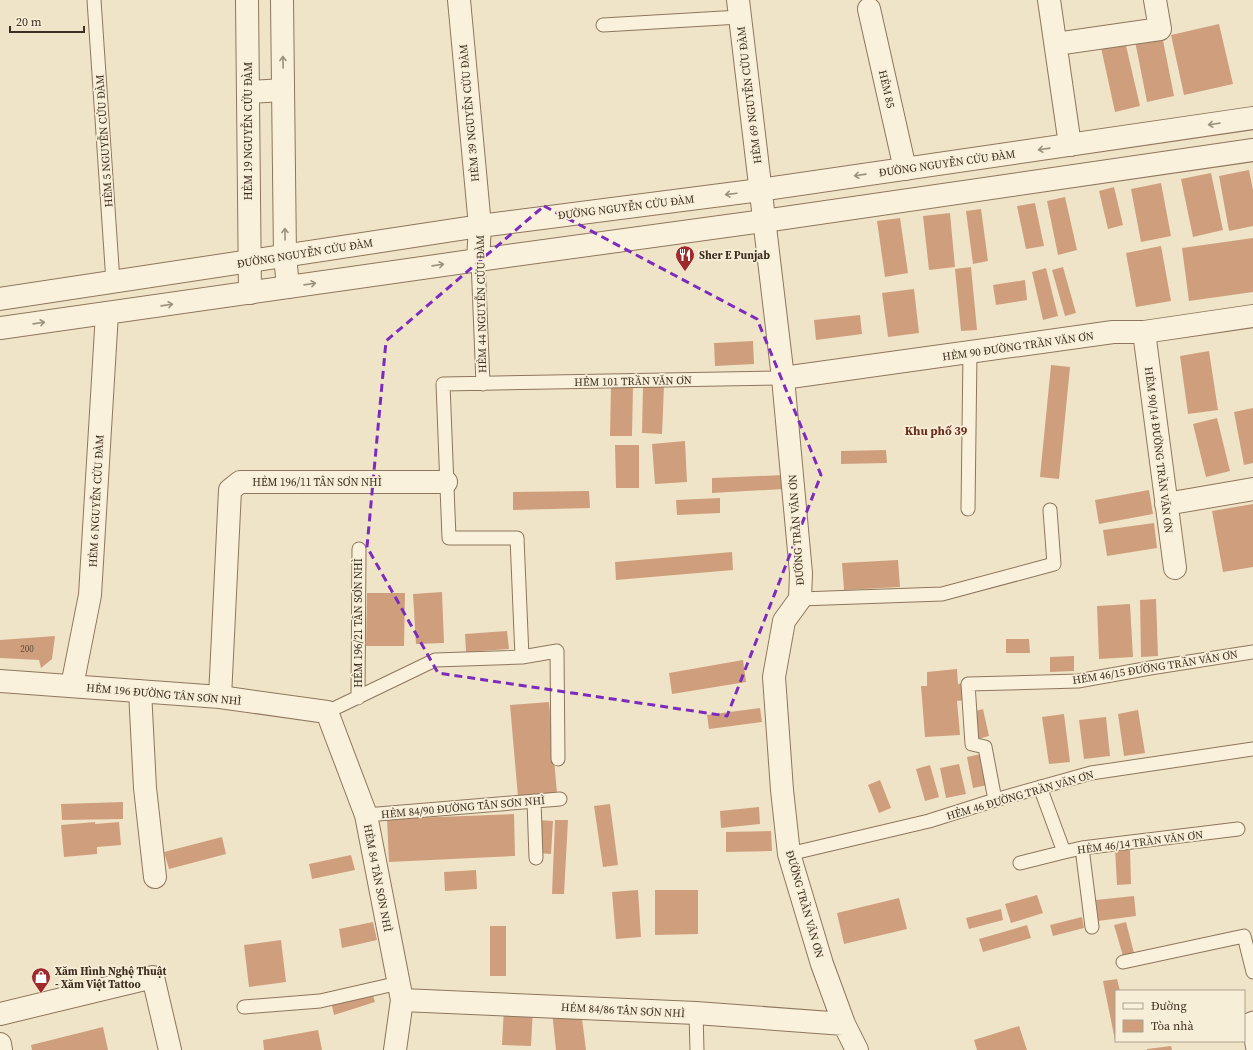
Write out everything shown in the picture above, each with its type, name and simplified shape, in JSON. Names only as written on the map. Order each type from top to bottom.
[{"type":"street","name":"HẺM 19 NGUYỄN CỬU ĐÀM","points":[[247,0],[250,292]]},
{"type":"street","points":[[282,0],[285,256],[288,287]]},
{"type":"street","name":"HẺM 39 NGUYỄN CỬU ĐÀM","points":[[459,0],[480,226]]},
{"type":"street","points":[[1049,0],[1070,145]]},
{"type":"street","points":[[1056,44],[1160,29],[1155,0]]},
{"type":"street","name":"HẺM 69 NGUYỄN CỬU ĐÀM","points":[[739,8],[760,190]]},
{"type":"street","name":"HẺM 85","points":[[869,9],[905,169]]},
{"type":"street","points":[[248,92],[283,90]]},
{"type":"street","name":"ĐƯỜNG NGUYỄN CỬU ĐÀM","points":[[0,299],[480,226],[760,190],[1253,118]]},
{"type":"street","points":[[0,328],[764,221],[1253,150]]},
{"type":"street","name":"ĐƯỜNG TRẦN VĂN ƠN","points":[[760,190],[783,378],[801,572],[800,599],[784,621],[774,677],[782,790],[789,854],[822,964],[844,1024],[857,1050]]},
{"type":"street","name":"HẺM 44 NGUYỄN CỬU ĐÀM","points":[[478,260],[480,226]]},
{"type":"street","name":"HẺM 6 NGUYỄN CỬU ĐÀM","points":[[72,686],[90,595],[107,314]]},
{"type":"street","name":"HẺM 90 ĐƯỜNG TRẦN VĂN ƠN","points":[[783,378],[1113,332],[1144,332],[1253,316]]},
{"type":"street","name":"HẺM 90/14 ĐƯỜNG TRẦN VĂN ƠN","points":[[1144,332],[1175,568]]},
{"type":"street","name":"HẺM 196/11 TÂN SƠN NHÌ","points":[[220,697],[230,490],[240,482],[446,482]]},
{"type":"street","points":[[1166,504],[1253,489]]},
{"type":"street","name":"HẺM 196 ĐƯỜNG TÂN SƠN NHÌ","points":[[0,681],[220,697],[327,712]]},
{"type":"street","points":[[140,692],[145,788],[156,877]]},
{"type":"street","name":"HẺM 84 TÂN SƠN NHÌ","points":[[327,712],[366,815],[400,991],[395,1050]]},
{"type":"street","points":[[0,1014],[153,977],[170,1050]]},
{"type":"street","name":"HẺM 84/86 TÂN SƠN NHÌ","points":[[400,991],[844,1024]]},
{"type":"street","points":[[0,1044],[1,1050]]},
{"type":"lane","name":"HẺM 5 NGUYỄN CỬU ĐÀM","points":[[94,0],[113,282]]},
{"type":"lane","points":[[602,25],[739,8]]},
{"type":"lane","name":"HẺM 44 NGUYỄN CỬU ĐÀM","points":[[478,260],[483,384],[443,384],[449,538],[517,538],[522,657]]},
{"type":"lane","points":[[968,509],[970,352]]},
{"type":"lane","name":"HẺM 101 TRẦN VĂN ƠN","points":[[483,384],[783,378]]},
{"type":"lane","points":[[800,599],[942,594],[1054,564],[1050,510]]},
{"type":"lane","name":"HẺM 196/21 TÂN SƠN NHÌ","points":[[358,698],[359,549]]},
{"type":"lane","points":[[327,712],[435,660],[522,657],[557,651],[558,759]]},
{"type":"lane","name":"HẺM 46/15 ĐƯỜNG TRẦN VĂN ƠN","points":[[995,800],[985,747],[972,744],[968,684],[1078,682],[1150,668],[1253,652]]},
{"type":"lane","name":"HẺM 46 ĐƯỜNG TRẦN VĂN ƠN","points":[[789,854],[929,821],[995,800],[1091,773],[1253,749]]},
{"type":"lane","name":"HẺM 46/14 TRẦN VĂN ƠN","points":[[1040,787],[1064,852],[1082,848],[1238,829]]},
{"type":"lane","name":"HẺM 84/90 ĐƯỜNG TÂN SƠN NHÌ","points":[[366,815],[560,799]]},
{"type":"lane","points":[[534,801],[536,858]]},
{"type":"lane","points":[[1082,848],[1092,927]]},
{"type":"lane","points":[[1020,863],[1064,852]]},
{"type":"lane","points":[[1123,962],[1244,936],[1253,972]]},
{"type":"lane","points":[[244,1007],[320,1001],[400,991]]},
{"type":"lane","points":[[696,1013],[697,1050]]},
{"type":"lane","points":[[1253,1018],[1248,1020],[1253,1050]]},
{"type":"highlighted area","points":[[544,206],[757,319],[821,475],[727,716],[438,673],[367,547],[386,341]]},
{"type":"building","points":[[1219,24],[1233,84],[1184,95],[1171,35]]},
{"type":"building","points":[[1161,30],[1174,96],[1147,102],[1134,36]]},
{"type":"building","points":[[1124,37],[1140,106],[1115,112],[1100,43]]},
{"type":"building","points":[[1249,170],[1253,190],[1253,226],[1229,231],[1219,176]]},
{"type":"building","points":[[1211,173],[1223,230],[1193,237],[1181,179]]},
{"type":"building","points":[[1161,183],[1171,236],[1141,242],[1131,189]]},
{"type":"building","points":[[1114,187],[1123,225],[1108,229],[1099,191]]},
{"type":"building","points":[[1065,197],[1077,250],[1058,255],[1047,201]]},
{"type":"building","points":[[1035,203],[1044,246],[1026,249],[1017,206]]},
{"type":"building","points":[[981,209],[988,261],[973,264],[966,211]]},
{"type":"building","points":[[950,213],[955,267],[929,270],[923,216]]},
{"type":"building","points":[[900,218],[908,273],[885,277],[877,221]]},
{"type":"building","points":[[1253,238],[1253,292],[1189,301],[1182,248]]},
{"type":"building","points":[[1161,246],[1171,301],[1136,307],[1126,253]]},
{"type":"building","points":[[971,267],[977,330],[961,331],[955,269]]},
{"type":"building","points":[[1063,267],[1076,313],[1065,316],[1052,270]]},
{"type":"building","points":[[1046,268],[1058,316],[1043,320],[1032,272]]},
{"type":"building","points":[[1025,280],[1027,300],[996,305],[993,285]]},
{"type":"building","points":[[914,289],[919,333],[888,337],[882,293]]},
{"type":"building","points":[[860,315],[862,334],[816,340],[814,320]]},
{"type":"building","points":[[753,341],[754,364],[715,366],[714,343]]},
{"type":"building","points":[[1209,351],[1218,410],[1188,414],[1180,356]]},
{"type":"building","points":[[1051,365],[1070,367],[1059,479],[1040,477]]},
{"type":"building","points":[[611,385],[633,386],[632,436],[610,436]]},
{"type":"building","points":[[643,386],[664,386],[662,434],[642,433]]},
{"type":"building","points":[[1253,408],[1253,463],[1244,465],[1234,412]]},
{"type":"building","points":[[1217,418],[1230,471],[1206,477],[1193,424]]},
{"type":"building","points":[[685,441],[687,482],[655,484],[652,444]]},
{"type":"building","points":[[615,445],[639,445],[639,488],[616,488]]},
{"type":"building","points":[[886,450],[887,463],[841,464],[841,451]]},
{"type":"building","points":[[783,475],[784,489],[712,493],[712,478]]},
{"type":"building","points":[[1149,490],[1153,514],[1099,524],[1095,500]]},
{"type":"building","points":[[589,491],[590,508],[513,510],[513,492]]},
{"type":"building","points":[[720,498],[720,513],[677,515],[676,500]]},
{"type":"building","points":[[1253,504],[1253,567],[1223,572],[1212,511]]},
{"type":"building","points":[[1154,523],[1157,548],[1107,556],[1103,530]]},
{"type":"building","points":[[732,552],[733,570],[616,580],[615,562]]},
{"type":"building","points":[[898,560],[900,587],[844,590],[842,563]]},
{"type":"building","points":[[442,592],[444,643],[416,644],[413,594]]},
{"type":"building","points":[[367,593],[405,593],[404,646],[366,646]]},
{"type":"building","points":[[1156,599],[1158,656],[1141,657],[1140,600]]},
{"type":"building","points":[[1130,604],[1133,657],[1099,659],[1097,606]]},
{"type":"building","points":[[507,631],[509,649],[466,652],[465,634]]},
{"type":"building","points":[[55,636],[52,659],[41,668],[39,660],[0,658],[0,640]]},
{"type":"building","points":[[1006,639],[1029,639],[1030,653],[1006,653]]},
{"type":"building","points":[[1074,656],[1074,671],[1050,672],[1050,657]]},
{"type":"building","points":[[743,660],[746,682],[672,694],[669,673]]},
{"type":"building","points":[[957,669],[958,684],[965,683],[966,700],[957,701],[960,735],[925,737],[921,686],[927,686],[927,672]]},
{"type":"building","points":[[549,702],[557,793],[518,797],[510,705]]},
{"type":"building","points":[[760,708],[762,722],[709,729],[707,715]]},
{"type":"building","points":[[983,709],[989,736],[978,739],[972,712]]},
{"type":"building","points":[[1138,710],[1145,753],[1124,756],[1118,714]]},
{"type":"building","points":[[1064,714],[1070,762],[1049,764],[1042,717]]},
{"type":"building","points":[[1106,717],[1110,756],[1084,759],[1079,720]]},
{"type":"building","points":[[981,754],[988,785],[973,788],[967,757]]},
{"type":"building","points":[[959,764],[966,794],[946,798],[940,768]]},
{"type":"building","points":[[930,765],[939,797],[925,801],[916,769]]},
{"type":"building","points":[[880,780],[891,808],[879,813],[868,785]]},
{"type":"building","points":[[123,802],[123,819],[62,820],[61,804]]},
{"type":"building","points":[[610,804],[618,865],[603,867],[594,806]]},
{"type":"building","points":[[759,807],[760,824],[721,828],[720,811]]},
{"type":"building","points":[[514,814],[515,856],[389,862],[387,819]]},
{"type":"building","points":[[538,820],[553,821],[551,854],[536,853]]},
{"type":"building","points":[[555,820],[568,820],[564,894],[552,894]]},
{"type":"building","points":[[95,822],[95,824],[119,822],[121,845],[97,847],[97,854],[64,857],[61,825]]},
{"type":"building","points":[[771,831],[772,851],[726,852],[726,832]]},
{"type":"building","points":[[222,837],[226,854],[169,869],[164,852]]},
{"type":"building","points":[[1115,848],[1130,848],[1131,884],[1117,885]]},
{"type":"building","points":[[351,855],[355,870],[312,879],[309,864]]},
{"type":"building","points":[[476,870],[477,889],[445,891],[444,872]]},
{"type":"building","points":[[638,890],[641,937],[616,939],[612,892]]},
{"type":"building","points":[[655,890],[698,890],[698,934],[655,935]]},
{"type":"building","points":[[1037,895],[1043,913],[1011,923],[1005,904]]},
{"type":"building","points":[[1134,896],[1136,916],[1098,921],[1096,900]]},
{"type":"building","points":[[899,898],[907,929],[844,944],[837,913]]},
{"type":"building","points":[[1001,909],[1003,920],[969,929],[966,918]]},
{"type":"building","points":[[1082,917],[1084,928],[1053,936],[1050,925]]},
{"type":"building","points":[[373,922],[377,940],[342,948],[339,929]]},
{"type":"building","points":[[1126,922],[1134,953],[1123,956],[1114,925]]},
{"type":"building","points":[[1027,925],[1031,938],[983,952],[979,939]]},
{"type":"building","points":[[490,926],[506,926],[506,976],[490,976]]},
{"type":"building","points":[[281,940],[286,982],[249,987],[244,945]]},
{"type":"building","points":[[1117,979],[1120,990],[1115,990],[1115,1040],[1103,981]]},
{"type":"building","points":[[370,985],[375,1002],[334,1015],[330,997]]},
{"type":"building","points":[[504,1008],[533,1009],[531,1046],[502,1045]]},
{"type":"building","points":[[552,1011],[581,1011],[586,1050],[556,1050]]},
{"type":"building","points":[[1019,1026],[1027,1050],[977,1050],[974,1040]]},
{"type":"building","points":[[103,1027],[108,1050],[32,1050],[31,1045]]},
{"type":"building","points":[[318,1030],[322,1050],[264,1050],[263,1040]]},
{"type":"building","points":[[1171,1046],[1172,1050],[1147,1050],[1147,1049]]},
{"type":"place","name":"Sher E Punjab","points":[[685,272]]},
{"type":"place","name":"Xăm Hình Nghệ Thuật - Xăm Việt Tattoo","points":[[41,994]]},
{"type":"district","name":"Khu phố 39","points":[[936,431]]}]
